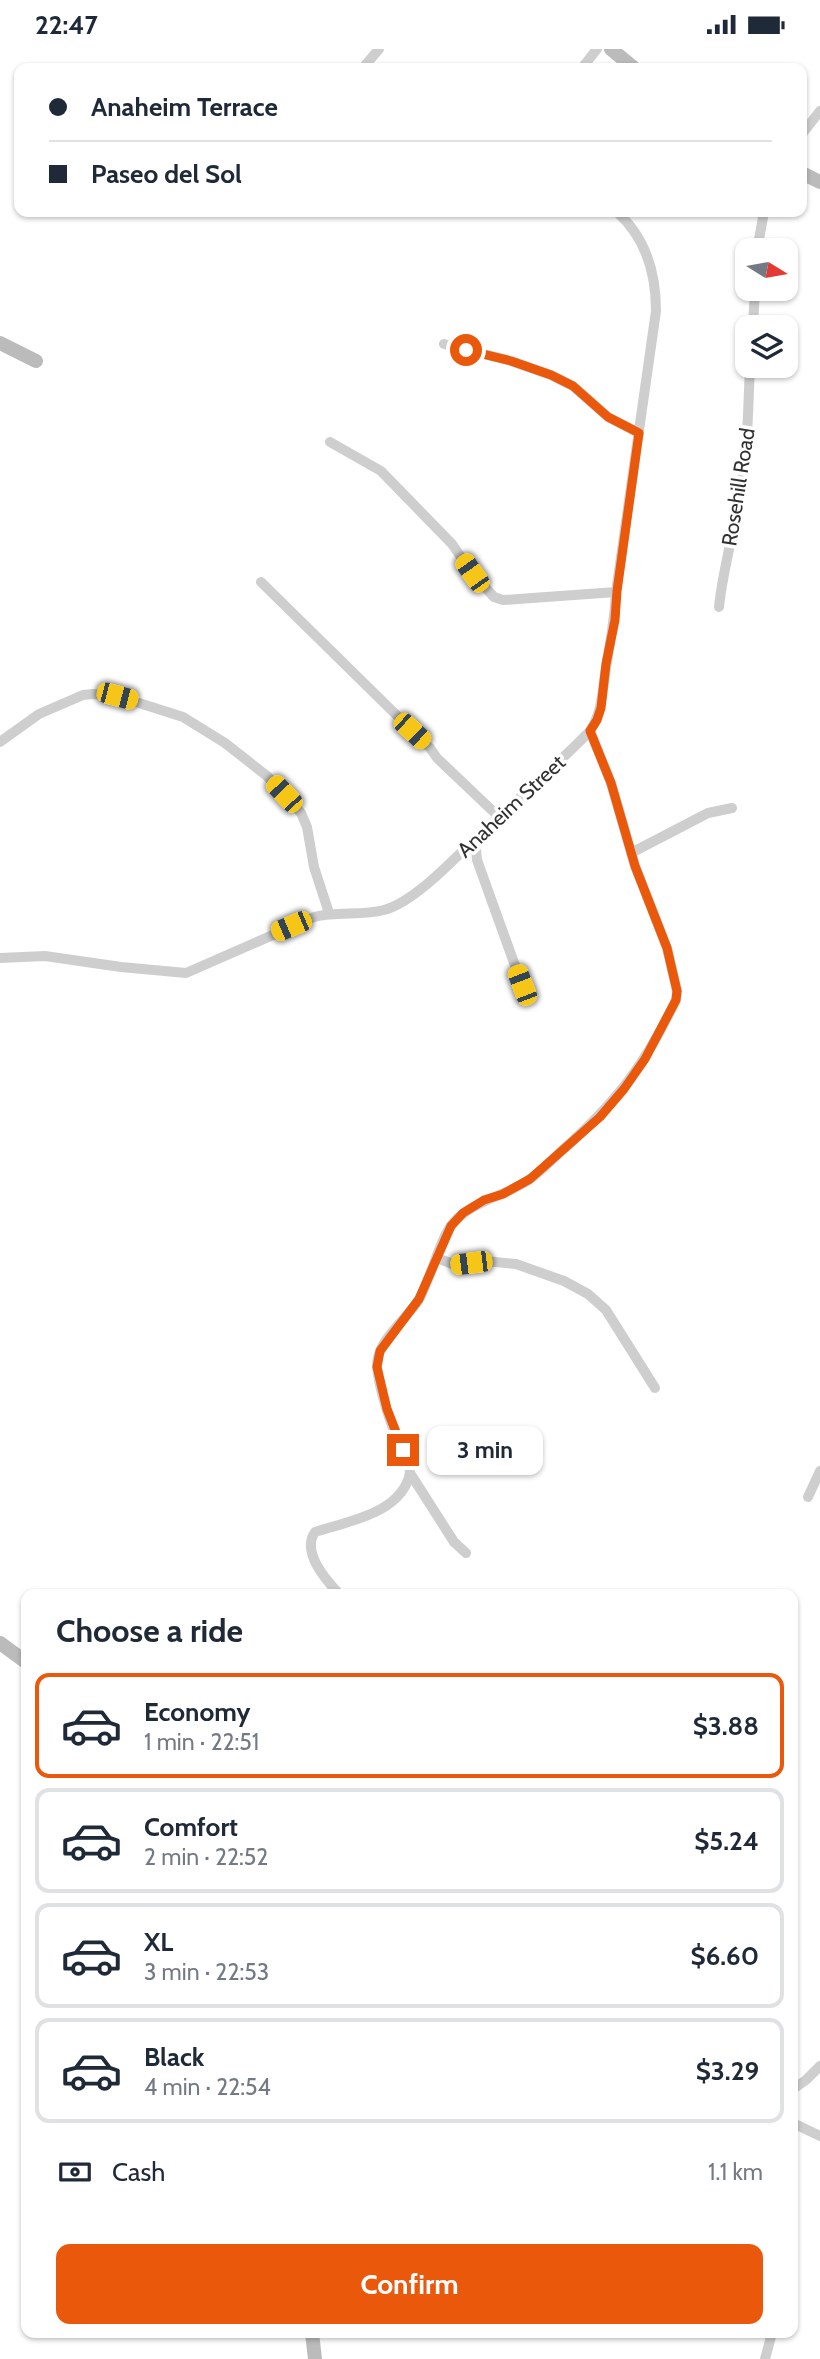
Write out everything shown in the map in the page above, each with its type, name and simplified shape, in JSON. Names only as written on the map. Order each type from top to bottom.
[{"type":"street","points":[[367,63],[378,49]]},
{"type":"street","points":[[586,63],[597,49]]},
{"type":"street","points":[[611,49],[628,63]]},
{"type":"street","points":[[807,128],[820,111]]},
{"type":"street","name":"Anaheim Street","points":[[0,958],[44,956],[186,974],[314,917],[328,913],[383,910],[396,905],[436,877],[590,731],[601,708],[615,620],[656,311],[652,266],[631,224],[623,217]]},
{"type":"street","points":[[759,238],[763,217]]},
{"type":"street","points":[[0,343],[36,361]]},
{"type":"street","points":[[444,344],[511,361],[551,375],[573,386],[608,417],[639,433]]},
{"type":"street","name":"Rosehill Road","points":[[719,607],[741,491],[750,413],[750,378]]},
{"type":"street","points":[[330,442],[382,471],[412,506],[452,544],[472,573],[494,597],[503,600],[617,591]]},
{"type":"street","points":[[261,582],[499,817]]},
{"type":"street","points":[[0,742],[39,714],[83,695],[117,696],[152,705],[193,722],[267,776],[301,813],[307,827],[314,867],[328,913]]},
{"type":"street","points":[[335,1589],[325,1579],[316,1562],[310,1546],[312,1536],[316,1532],[386,1507],[403,1490],[410,1473],[410,1464],[396,1436],[377,1367],[384,1343],[419,1299],[451,1226],[463,1213],[484,1200],[503,1194],[530,1179],[600,1117],[645,1059],[676,1000],[677,991],[667,948],[631,853],[611,783],[590,731]]},
{"type":"street","points":[[631,853],[708,813],[732,808]]},
{"type":"street","points":[[475,839],[477,860],[522,985]]},
{"type":"street","points":[[437,1258],[455,1265],[486,1262],[516,1264],[564,1281],[588,1294],[606,1310],[655,1388]]},
{"type":"street","points":[[808,1497],[820,1471]]},
{"type":"street","points":[[410,1473],[454,1542],[466,1553]]},
{"type":"street","points":[[0,1643],[21,1658]]},
{"type":"street","points":[[798,2086],[820,2066]]},
{"type":"street","points":[[798,2125],[820,2136]]},
{"type":"street","points":[[313,2338],[315,2359]]},
{"type":"street","points":[[765,2359],[771,2338]]},
{"type":"route","points":[[403,1450],[387,1409],[377,1367],[380,1351],[419,1299],[451,1226],[463,1213],[484,1200],[503,1194],[530,1179],[600,1117],[645,1059],[662,1030],[676,1000],[677,991],[667,948],[635,866],[611,783],[590,731],[601,708],[639,433],[608,417],[588,397],[551,375],[511,361],[466,350]]}]
